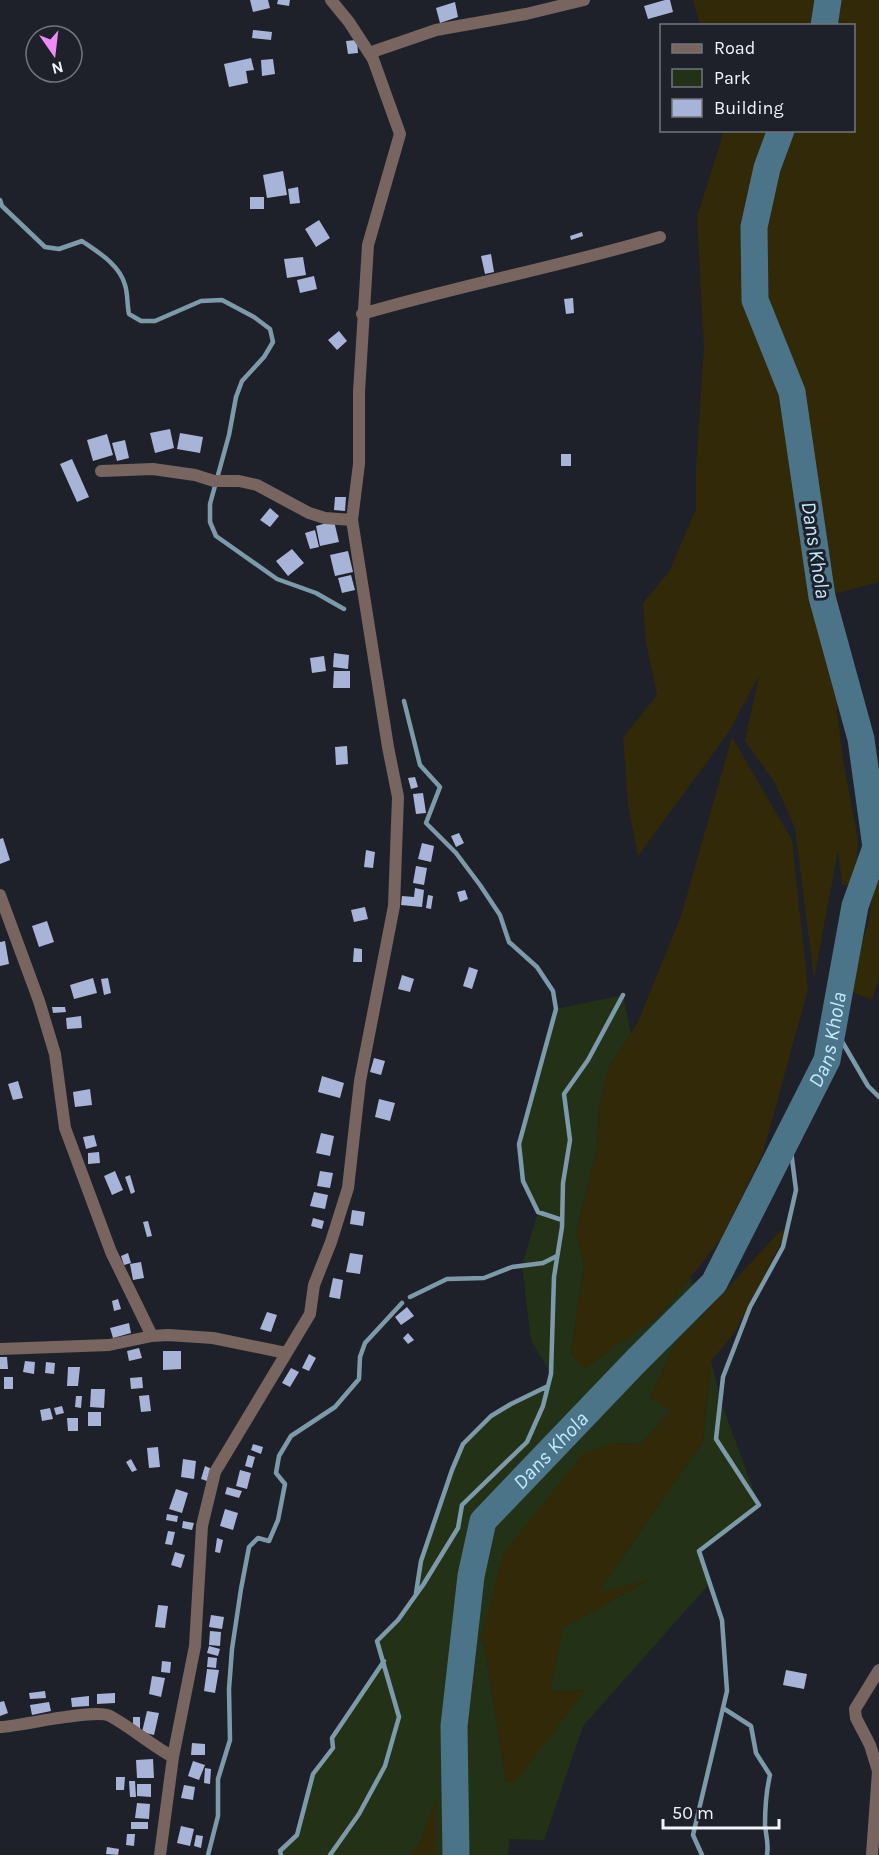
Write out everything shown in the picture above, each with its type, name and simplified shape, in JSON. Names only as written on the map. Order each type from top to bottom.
[{"type":"street","points":[[160,1855],[173,1757],[195,1646],[202,1526],[214,1472],[310,1314],[314,1285],[331,1242],[348,1188],[360,1081],[394,906],[398,797],[352,520],[359,464],[362,314],[368,245],[400,134],[373,59],[349,22],[331,0]]},
{"type":"street","points":[[369,53],[436,30],[526,14],[584,0]]},
{"type":"street","points":[[362,314],[464,286],[599,255],[660,237]]},
{"type":"street","points":[[101,471],[153,469],[195,475],[214,481],[239,481],[267,490],[309,513],[325,518],[352,520]]},
{"type":"street","points":[[0,895],[33,982],[55,1054],[65,1128],[111,1252],[152,1336]]},
{"type":"street","points":[[0,1349],[109,1345],[168,1335],[213,1338],[286,1353]]},
{"type":"street","points":[[872,1855],[878,1771],[870,1745],[856,1718],[855,1709],[879,1670]]},
{"type":"street","points":[[0,1727],[69,1716],[108,1715],[173,1757]]},
{"type":"green space","points":[[623,995],[631,1034],[610,1064],[599,1104],[597,1150],[576,1232],[584,1264],[571,1354],[660,1315],[691,1277],[700,1319],[674,1346],[650,1398],[672,1410],[641,1444],[613,1443],[480,1640],[484,1644],[506,1782],[585,1690],[550,1691],[563,1627],[648,1581],[597,1594],[703,1441],[711,1361],[721,1402],[759,1505],[699,1551],[710,1583],[583,1726],[544,1840],[509,1839],[508,1855],[436,1855],[436,1802],[419,1845],[409,1855],[281,1855],[280,1851],[297,1835],[313,1774],[333,1748],[332,1738],[384,1661],[377,1641],[398,1620],[416,1595],[421,1561],[463,1444],[491,1416],[548,1386],[551,1374],[531,1340],[522,1266],[538,1212],[523,1181],[519,1144],[556,1009]]},
{"type":"sand","points":[[693,0],[879,0],[879,582],[822,597],[818,622],[833,662],[838,685],[837,712],[843,760],[858,840],[855,888],[842,884],[838,850],[814,979],[795,828],[775,783],[745,741],[759,676],[728,733],[638,856],[628,805],[623,738],[657,695],[646,642],[643,603],[669,572],[696,509],[696,468],[704,348],[697,217],[724,132],[855,132],[855,24],[700,24]]},
{"type":"sand","points":[[732,737],[792,840],[808,989],[763,1153],[722,1238],[660,1315],[584,1369],[571,1354],[584,1264],[576,1232],[597,1150],[599,1104],[610,1064],[637,1024],[681,916]]},
{"type":"sand","points":[[879,854],[879,978],[872,1000],[850,991],[857,957],[868,925]]},
{"type":"sand","points":[[781,1230],[786,1233],[735,1332],[711,1361],[703,1441],[598,1593],[651,1579],[563,1628],[550,1691],[586,1690],[515,1782],[506,1782],[484,1644],[480,1640],[503,1554],[584,1453],[613,1443],[641,1444],[671,1411],[650,1398],[674,1346]]},
{"type":"sand","points":[[436,1800],[436,1855],[409,1855],[419,1845]]},
{"type":"building","points":[[250,0],[268,0],[270,8],[253,12]]},
{"type":"building","points":[[278,0],[290,0],[289,6],[277,4]]},
{"type":"building","points":[[670,0],[673,12],[648,19],[644,6]]},
{"type":"building","points":[[455,2],[458,17],[440,23],[436,8]]},
{"type":"building","points":[[253,30],[272,32],[271,40],[252,38]]},
{"type":"building","points":[[357,40],[358,53],[348,54],[346,41]]},
{"type":"building","points":[[251,58],[254,70],[246,71],[248,83],[229,87],[224,64]]},
{"type":"building","points":[[273,59],[275,74],[262,76],[261,60]]},
{"type":"building","points":[[283,171],[287,195],[267,198],[263,175]]},
{"type":"building","points":[[298,187],[300,203],[290,204],[288,189]]},
{"type":"building","points":[[250,197],[264,197],[264,209],[250,209]]},
{"type":"building","points":[[319,220],[330,238],[316,247],[305,229]]},
{"type":"building","points":[[582,232],[583,236],[571,240],[570,236]]},
{"type":"building","points":[[491,254],[494,272],[485,274],[481,256]]},
{"type":"building","points":[[303,257],[306,275],[287,278],[284,259]]},
{"type":"building","points":[[314,276],[317,289],[300,293],[297,280]]},
{"type":"building","points":[[573,298],[574,313],[566,314],[564,299]]},
{"type":"building","points":[[339,331],[347,341],[337,350],[328,340]]},
{"type":"building","points":[[170,429],[174,448],[155,453],[150,433]]},
{"type":"building","points":[[180,433],[203,437],[200,453],[177,449]]},
{"type":"building","points":[[107,434],[113,455],[93,461],[87,440]]},
{"type":"building","points":[[125,440],[129,458],[117,461],[112,443]]},
{"type":"building","points":[[561,454],[571,454],[571,466],[561,466]]},
{"type":"building","points":[[72,459],[89,497],[77,502],[60,464]]},
{"type":"building","points":[[335,497],[346,497],[345,511],[334,510]]},
{"type":"building","points":[[270,508],[279,516],[270,527],[260,520]]},
{"type":"building","points":[[334,521],[339,542],[320,546],[316,526]]},
{"type":"building","points":[[315,530],[319,547],[310,549],[305,533]]},
{"type":"building","points":[[292,549],[304,563],[288,576],[276,561]]},
{"type":"building","points":[[348,551],[353,572],[335,576],[330,555]]},
{"type":"building","points":[[351,575],[355,590],[342,593],[338,578]]},
{"type":"building","points":[[334,653],[349,655],[348,669],[333,667]]},
{"type":"building","points":[[324,656],[326,671],[312,673],[310,658]]},
{"type":"building","points":[[334,671],[350,671],[350,688],[333,688]]},
{"type":"building","points":[[347,746],[348,764],[336,765],[335,747]]},
{"type":"building","points":[[415,777],[418,787],[411,789],[408,778]]},
{"type":"building","points":[[423,793],[426,813],[416,814],[413,794]]},
{"type":"building","points":[[459,833],[464,843],[456,847],[451,836]]},
{"type":"building","points":[[3,838],[10,860],[0,864],[0,839]]},
{"type":"building","points":[[422,843],[434,846],[431,862],[418,859]]},
{"type":"building","points":[[366,850],[375,852],[373,868],[364,867]]},
{"type":"building","points":[[416,866],[427,868],[424,885],[413,883]]},
{"type":"building","points":[[415,888],[424,890],[422,907],[401,905],[402,896],[414,897]]},
{"type":"building","points":[[465,890],[468,899],[460,902],[457,892]]},
{"type":"building","points":[[428,895],[433,896],[431,909],[426,908]]},
{"type":"building","points":[[365,907],[368,919],[354,922],[351,910]]},
{"type":"building","points":[[47,921],[54,942],[39,947],[32,926]]},
{"type":"building","points":[[5,941],[9,964],[0,966],[0,942]]},
{"type":"building","points":[[354,948],[362,949],[362,962],[353,962]]},
{"type":"building","points":[[469,967],[478,970],[472,989],[463,986]]},
{"type":"building","points":[[402,975],[414,979],[410,992],[398,989]]},
{"type":"building","points":[[93,978],[97,993],[74,999],[70,985]]},
{"type":"building","points":[[108,978],[111,993],[104,995],[101,979]]},
{"type":"building","points":[[52,1007],[65,1007],[66,1012],[53,1013]]},
{"type":"building","points":[[81,1016],[82,1028],[67,1029],[66,1018]]},
{"type":"building","points":[[374,1058],[385,1061],[381,1075],[370,1072]]},
{"type":"building","points":[[322,1076],[344,1083],[340,1098],[318,1092]]},
{"type":"building","points":[[18,1081],[23,1098],[13,1100],[8,1084]]},
{"type":"building","points":[[90,1089],[92,1105],[75,1107],[73,1092]]},
{"type":"building","points":[[379,1099],[395,1103],[390,1121],[375,1117]]},
{"type":"building","points":[[321,1133],[334,1136],[330,1156],[316,1153]]},
{"type":"building","points":[[94,1135],[97,1146],[86,1149],[83,1137]]},
{"type":"building","points":[[99,1152],[100,1163],[88,1164],[88,1153]]},
{"type":"building","points":[[115,1171],[123,1190],[112,1195],[104,1176]]},
{"type":"building","points":[[320,1171],[333,1173],[330,1188],[317,1186]]},
{"type":"building","points":[[130,1175],[135,1192],[131,1194],[125,1177]]},
{"type":"building","points":[[314,1192],[328,1195],[325,1209],[310,1206]]},
{"type":"building","points":[[352,1210],[365,1212],[363,1226],[350,1224]]},
{"type":"building","points":[[313,1218],[324,1221],[322,1229],[311,1226]]},
{"type":"building","points":[[148,1221],[152,1236],[147,1237],[143,1222]]},
{"type":"building","points":[[128,1253],[131,1263],[124,1265],[121,1256]]},
{"type":"building","points":[[350,1253],[363,1255],[360,1274],[346,1272]]},
{"type":"building","points":[[141,1262],[144,1278],[133,1280],[130,1264]]},
{"type":"building","points":[[333,1278],[343,1280],[340,1299],[329,1297]]},
{"type":"building","points":[[118,1299],[121,1309],[114,1311],[112,1301]]},
{"type":"building","points":[[407,1307],[414,1316],[401,1325],[395,1317]]},
{"type":"building","points":[[267,1312],[277,1315],[271,1332],[260,1329]]},
{"type":"building","points":[[129,1323],[131,1333],[113,1338],[110,1328]]},
{"type":"building","points":[[408,1333],[414,1340],[408,1344],[403,1338]]},
{"type":"building","points":[[139,1348],[142,1358],[129,1361],[127,1351]]},
{"type":"building","points":[[163,1351],[181,1351],[181,1369],[163,1370]]},
{"type":"building","points":[[309,1354],[316,1358],[309,1371],[302,1368]]},
{"type":"building","points":[[0,1357],[7,1357],[8,1369],[0,1369]]},
{"type":"building","points":[[25,1361],[35,1362],[34,1374],[23,1372]]},
{"type":"building","points":[[46,1362],[55,1363],[54,1374],[45,1373]]},
{"type":"building","points":[[68,1367],[80,1367],[78,1386],[67,1386]]},
{"type":"building","points":[[291,1368],[299,1372],[290,1387],[282,1383]]},
{"type":"building","points":[[4,1377],[13,1377],[13,1389],[4,1389]]},
{"type":"building","points":[[142,1377],[143,1388],[131,1389],[130,1378]]},
{"type":"building","points":[[91,1389],[105,1389],[104,1408],[90,1407]]},
{"type":"building","points":[[149,1395],[151,1411],[141,1412],[139,1396]]},
{"type":"building","points":[[76,1396],[82,1396],[81,1408],[75,1407]]},
{"type":"building","points":[[62,1406],[64,1413],[56,1415],[54,1408]]},
{"type":"building","points":[[50,1408],[53,1419],[42,1421],[40,1410]]},
{"type":"building","points":[[88,1412],[101,1412],[101,1426],[88,1426]]},
{"type":"building","points":[[67,1418],[78,1418],[78,1431],[68,1431]]},
{"type":"building","points":[[253,1444],[263,1447],[261,1454],[251,1450]]},
{"type":"building","points":[[158,1447],[160,1467],[149,1468],[147,1448]]},
{"type":"building","points":[[248,1455],[255,1457],[252,1468],[245,1466]]},
{"type":"building","points":[[131,1459],[137,1470],[132,1472],[126,1462]]},
{"type":"building","points":[[183,1459],[196,1461],[194,1479],[181,1477]]},
{"type":"building","points":[[205,1466],[212,1469],[207,1481],[201,1479]]},
{"type":"building","points":[[240,1470],[251,1473],[247,1489],[236,1486]]},
{"type":"building","points":[[227,1487],[242,1491],[239,1498],[225,1494]]},
{"type":"building","points":[[176,1489],[188,1493],[182,1513],[169,1509]]},
{"type":"building","points":[[225,1509],[238,1513],[233,1530],[220,1526]]},
{"type":"building","points":[[167,1514],[178,1516],[177,1522],[166,1520]]},
{"type":"building","points":[[183,1521],[194,1523],[192,1530],[182,1528]]},
{"type":"building","points":[[168,1531],[175,1532],[172,1545],[165,1544]]},
{"type":"building","points":[[217,1538],[223,1540],[220,1553],[215,1552]]},
{"type":"building","points":[[175,1552],[185,1555],[181,1568],[171,1565]]},
{"type":"building","points":[[158,1605],[168,1606],[165,1628],[155,1627]]},
{"type":"building","points":[[211,1615],[224,1617],[222,1629],[209,1627]]},
{"type":"building","points":[[210,1631],[221,1632],[220,1646],[209,1645]]},
{"type":"building","points":[[209,1646],[220,1649],[218,1656],[207,1653]]},
{"type":"building","points":[[208,1657],[217,1658],[216,1668],[207,1667]]},
{"type":"building","points":[[162,1661],[171,1662],[170,1673],[161,1672]]},
{"type":"building","points":[[207,1669],[219,1670],[215,1693],[204,1691]]},
{"type":"building","points":[[786,1670],[807,1674],[804,1689],[783,1685]]},
{"type":"building","points":[[152,1676],[165,1678],[161,1697],[149,1694]]},
{"type":"building","points":[[45,1691],[46,1698],[30,1699],[29,1693]]},
{"type":"building","points":[[115,1693],[115,1703],[97,1704],[97,1694]]},
{"type":"building","points":[[89,1696],[89,1706],[72,1707],[71,1698]]},
{"type":"building","points":[[4,1701],[8,1713],[0,1716],[0,1702]]},
{"type":"building","points":[[49,1702],[51,1711],[32,1715],[30,1705]]},
{"type":"building","points":[[147,1711],[159,1713],[154,1735],[142,1732]]},
{"type":"building","points":[[133,1717],[140,1717],[140,1729],[133,1729]]},
{"type":"building","points":[[192,1743],[205,1744],[205,1755],[191,1755]]},
{"type":"building","points":[[153,1759],[154,1778],[137,1778],[136,1760]]},
{"type":"building","points":[[193,1761],[205,1765],[199,1780],[188,1776]]},
{"type":"building","points":[[205,1768],[211,1769],[210,1784],[204,1783]]},
{"type":"building","points":[[116,1777],[125,1777],[124,1790],[116,1790]]},
{"type":"building","points":[[129,1781],[135,1781],[136,1797],[130,1797]]},
{"type":"building","points":[[137,1784],[151,1784],[151,1797],[137,1796]]},
{"type":"building","points":[[184,1785],[195,1787],[193,1800],[181,1798]]},
{"type":"building","points":[[137,1803],[150,1804],[149,1819],[135,1818]]},
{"type":"building","points":[[131,1822],[148,1822],[148,1829],[131,1829]]},
{"type":"building","points":[[181,1826],[194,1829],[190,1846],[177,1843]]},
{"type":"building","points":[[127,1834],[135,1834],[134,1846],[126,1845]]},
{"type":"building","points":[[196,1835],[203,1836],[201,1848],[194,1846]]},
{"type":"building","points":[[107,1847],[119,1849],[118,1855],[106,1854]]},
{"type":"waterway","name":"Dans Khola","points":[[824,24],[828,0]]},
{"type":"waterway","name":"Dans Khola","points":[[456,1855],[454,1726],[471,1576],[483,1521],[714,1283],[827,1060],[855,906],[876,847],[861,739],[822,597],[792,392],[755,300],[754,227],[767,168],[780,132]]},
{"type":"waterway","points":[[0,200],[2,206],[45,247],[59,249],[82,241],[108,260],[118,271],[126,288],[129,314],[141,321],[155,321],[201,301],[222,300],[254,317],[270,329],[273,342],[264,357],[242,381],[236,397],[229,435],[210,504],[210,522],[216,536],[277,579],[316,593],[344,609]]},
{"type":"waterway","points":[[404,701],[420,765],[440,787],[426,823],[456,853],[500,915],[509,942],[537,967],[553,991],[556,1009],[519,1144],[523,1181],[538,1212],[562,1220]]},
{"type":"waterway","points":[[330,1855],[359,1814],[385,1766],[399,1717],[377,1641],[398,1620],[423,1585],[458,1528],[462,1505],[527,1442],[543,1406],[551,1374],[554,1277],[562,1227],[563,1183],[570,1140],[564,1094],[588,1060],[623,995]]},
{"type":"waterway","points":[[833,1026],[868,1086],[879,1097]]},
{"type":"waterway","points":[[702,1855],[693,1835],[727,1691],[722,1620],[699,1551],[759,1505],[716,1439],[723,1377],[750,1307],[783,1247],[796,1190],[789,1135]]},
{"type":"waterway","points":[[410,1297],[447,1279],[484,1278],[512,1267],[543,1263],[557,1256]]},
{"type":"waterway","points":[[208,1855],[218,1816],[218,1779],[230,1740],[229,1689],[241,1589],[249,1547],[258,1538],[269,1541],[278,1520],[285,1484],[276,1473],[279,1456],[291,1436],[335,1407],[359,1379],[360,1357],[365,1343],[402,1303]]},
{"type":"waterway","points":[[416,1593],[421,1561],[463,1444],[491,1416],[548,1386]]},
{"type":"waterway","points":[[281,1855],[280,1851],[297,1835],[313,1774],[333,1748],[332,1738],[384,1661]]},
{"type":"waterway","points":[[723,1708],[751,1726],[756,1753],[770,1775],[765,1812],[767,1855]]}]
